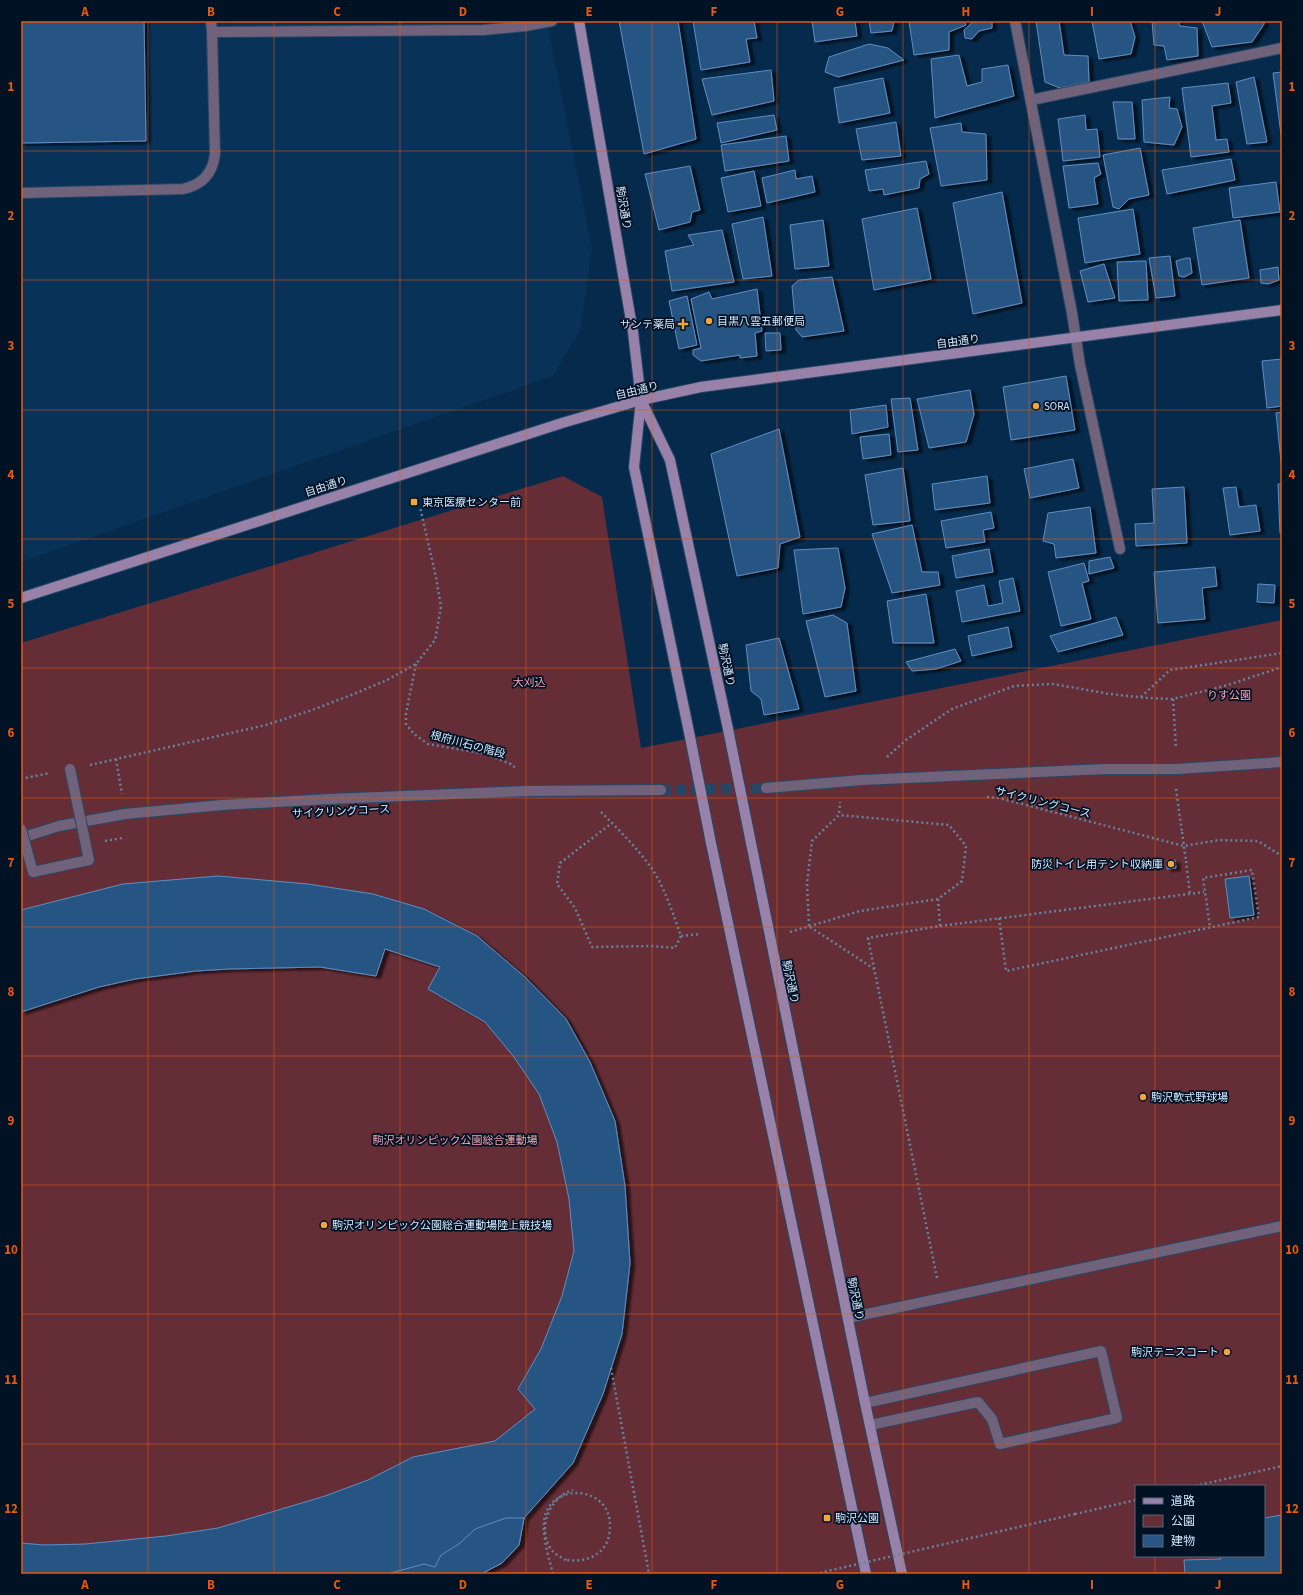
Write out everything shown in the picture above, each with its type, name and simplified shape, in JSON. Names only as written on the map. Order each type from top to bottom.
[{"type":"main road","name":"駒沢通り","points":[[579,21],[633,332],[641,400],[634,467],[711,843],[866,1574]]},
{"type":"main road","name":"自由通り","points":[[21,598],[555,425],[641,400],[700,387],[1282,310]]},
{"type":"main road","name":"駒沢通り","points":[[641,400],[670,460],[728,729],[865,1403],[902,1574]]},
{"type":"street","points":[[21,193],[183,189],[190,188],[201,181],[210,172],[215,154],[211,21]]},
{"type":"street","points":[[212,32],[482,25],[524,26],[552,21]]},
{"type":"street","points":[[1015,21],[1072,313],[1080,365],[1120,548]]},
{"type":"street","points":[[1031,100],[1282,48]]},
{"type":"street","points":[[766,788],[862,780],[1106,769],[1177,769],[1282,762]]},
{"type":"street","points":[[21,828],[33,872],[89,860],[70,769]]},
{"type":"street","points":[[21,838],[59,826],[125,814],[222,805],[529,791],[661,790]]},
{"type":"street","points":[[848,1318],[1282,1226]]},
{"type":"street","points":[[865,1403],[1101,1351],[1117,1418],[1000,1444],[992,1419],[978,1402],[870,1425]]},
{"type":"path","points":[[21,779],[116,759],[279,721],[354,694],[387,680],[416,664],[435,640],[441,607],[436,577],[420,507]]},
{"type":"path","points":[[1140,698],[1170,670],[1282,653]]},
{"type":"path","name":"根府川石の階段","points":[[416,664],[406,713],[406,724],[414,734],[428,744],[486,754],[513,764],[529,791]]},
{"type":"path","points":[[862,780],[906,740],[952,709],[1014,686],[1053,684],[1140,698],[1173,699],[1228,685],[1282,667]]},
{"type":"path","points":[[1173,699],[1177,769],[1175,784],[1190,895]]},
{"type":"path","points":[[116,759],[125,814]]},
{"type":"path","name":"サイクリングコース","points":[[984,797],[999,798],[1184,846],[1219,840],[1258,841],[1282,856]]},
{"type":"path","points":[[593,812],[608,811]]},
{"type":"path","points":[[787,932],[810,926],[860,911],[938,899],[962,881],[966,846],[949,824],[839,815],[812,841],[806,884],[810,926]]},
{"type":"path","points":[[612,823],[651,867],[669,902],[681,936],[675,948],[651,946],[592,947],[575,908],[557,884],[560,863],[612,823]]},
{"type":"path","points":[[98,842],[127,837]]},
{"type":"path","points":[[999,918],[1006,971],[1259,917],[1252,870],[1203,878],[1210,927]]},
{"type":"path","points":[[940,1298],[876,970],[868,938],[940,926],[1204,892]]},
{"type":"path","points":[[938,899],[940,926]]},
{"type":"path","points":[[810,926],[876,970]]},
{"type":"path","points":[[681,936],[700,934]]},
{"type":"path","points":[[611,1368],[649,1574]]},
{"type":"path","points":[[1200,1485],[1282,1466]]},
{"type":"path","points":[[553,1574],[544,1533],[544,1522],[547,1509],[554,1501],[567,1494],[589,1494],[600,1501],[609,1515],[611,1522],[610,1530],[606,1545],[600,1552],[578,1562],[566,1560],[551,1550],[545,1532],[546,1520],[550,1509],[557,1500],[564,1494],[573,1490]]},
{"type":"path","points":[[815,1574],[1135,1500]]},
{"type":"shaded area","points":[[21,21],[547,21],[592,249],[580,331],[553,376],[21,562]]},
{"type":"green space","name":"駒沢オリンピック公園総合運動場","points":[[563,476],[602,497],[641,748],[1282,620],[1282,1574],[21,1574],[21,643]]},
{"type":"building","points":[[21,21],[144,21],[146,141],[21,143]]},
{"type":"building","points":[[619,21],[678,21],[696,139],[644,154]]},
{"type":"building","points":[[693,21],[754,21],[757,38],[746,39],[750,62],[701,70]]},
{"type":"building","points":[[812,21],[855,21],[857,36],[815,42]]},
{"type":"building","points":[[869,21],[894,21],[892,31],[871,33]]},
{"type":"building","points":[[909,21],[964,21],[966,25],[949,32],[949,50],[914,55]]},
{"type":"building","points":[[974,21],[992,21],[992,28],[979,31],[972,39],[965,38],[964,30]]},
{"type":"building","points":[[1036,21],[1059,21],[1064,55],[1088,56],[1089,82],[1060,88],[1045,82]]},
{"type":"building","points":[[1092,21],[1130,21],[1135,37],[1131,54],[1099,59]]},
{"type":"building","points":[[1152,21],[1178,21],[1180,26],[1197,28],[1198,56],[1167,60],[1164,46],[1154,45]]},
{"type":"building","points":[[1202,21],[1264,21],[1264,24],[1252,42],[1212,47]]},
{"type":"building","points":[[869,44],[888,48],[904,60],[838,77],[825,72],[829,57]]},
{"type":"building","points":[[959,55],[967,86],[982,82],[982,69],[1008,65],[1014,96],[935,118],[931,59]]},
{"type":"building","points":[[771,70],[774,101],[712,115],[702,79]]},
{"type":"building","points":[[1282,72],[1282,142],[1273,73]]},
{"type":"building","points":[[1254,77],[1267,142],[1247,144],[1236,82]]},
{"type":"building","points":[[883,78],[890,113],[839,123],[834,88]]},
{"type":"building","points":[[1228,83],[1231,103],[1212,106],[1216,140],[1227,139],[1229,152],[1191,157],[1182,88]]},
{"type":"building","points":[[1170,97],[1169,108],[1177,109],[1182,127],[1174,145],[1144,142],[1142,100]]},
{"type":"building","points":[[1113,102],[1132,102],[1135,139],[1118,139]]},
{"type":"building","points":[[774,115],[777,130],[721,143],[717,123]]},
{"type":"building","points":[[1085,115],[1086,130],[1097,129],[1100,157],[1063,161],[1058,119]]},
{"type":"building","points":[[896,122],[901,156],[862,160],[856,129]]},
{"type":"building","points":[[961,123],[962,132],[986,134],[987,180],[941,186],[930,128]]},
{"type":"building","points":[[786,136],[789,161],[725,171],[721,145]]},
{"type":"building","points":[[1140,148],[1149,195],[1129,199],[1119,209],[1113,207],[1103,155]]},
{"type":"building","points":[[1231,159],[1235,180],[1167,194],[1162,170]]},
{"type":"building","points":[[926,161],[929,174],[920,179],[919,188],[884,195],[883,189],[869,191],[865,170]]},
{"type":"building","points":[[1098,163],[1101,174],[1094,178],[1098,204],[1069,208],[1063,166]]},
{"type":"building","points":[[690,166],[700,210],[692,212],[690,222],[659,230],[645,174]]},
{"type":"building","points":[[795,170],[796,179],[812,176],[815,192],[767,203],[762,178]]},
{"type":"building","points":[[754,171],[761,206],[728,212],[721,178]]},
{"type":"building","points":[[1276,182],[1280,212],[1233,218],[1229,188]]},
{"type":"building","points":[[1002,192],[1022,303],[973,314],[953,203]]},
{"type":"building","points":[[917,208],[931,279],[874,290],[862,219]]},
{"type":"building","points":[[1133,209],[1140,254],[1085,263],[1078,218]]},
{"type":"building","points":[[763,217],[772,276],[743,279],[732,224]]},
{"type":"building","points":[[823,220],[829,266],[795,269],[790,225]]},
{"type":"building","points":[[1240,220],[1249,278],[1202,285],[1193,228]]},
{"type":"building","points":[[722,230],[734,282],[672,291],[665,251],[694,245],[688,235]]},
{"type":"building","points":[[1170,256],[1175,296],[1156,298],[1149,258]]},
{"type":"building","points":[[1190,258],[1192,273],[1184,277],[1179,276],[1176,261]]},
{"type":"building","points":[[1146,261],[1148,300],[1119,301],[1117,262]]},
{"type":"building","points":[[1104,264],[1115,298],[1088,302],[1080,271]]},
{"type":"building","points":[[1278,267],[1279,280],[1268,284],[1261,283],[1260,270]]},
{"type":"building","points":[[832,277],[844,331],[802,337],[796,330],[792,286],[799,280]]},
{"type":"building","points":[[757,289],[762,331],[755,333],[757,356],[740,358],[740,355],[701,361],[693,355],[693,350],[701,348],[691,299],[709,292],[712,299]]},
{"type":"building","points":[[687,296],[697,345],[679,349],[669,301]]},
{"type":"building","points":[[765,333],[780,333],[781,350],[766,351]]},
{"type":"building","points":[[1282,359],[1282,406],[1267,408],[1262,361]]},
{"type":"building","points":[[1066,376],[1075,430],[1011,440],[1003,387]]},
{"type":"building","points":[[970,390],[974,414],[966,442],[929,448],[917,399]]},
{"type":"building","points":[[910,398],[918,450],[898,452],[891,399]]},
{"type":"building","points":[[886,405],[888,427],[852,434],[850,410]]},
{"type":"building","points":[[1282,412],[1282,471],[1276,413]]},
{"type":"building","points":[[779,429],[800,537],[780,544],[778,568],[737,576],[711,454]]},
{"type":"building","points":[[889,434],[891,455],[863,459],[860,437]]},
{"type":"building","points":[[1073,459],[1079,488],[1030,498],[1024,469]]},
{"type":"building","points":[[903,468],[910,521],[873,525],[865,475]]},
{"type":"building","points":[[987,476],[990,503],[935,510],[932,484]]},
{"type":"building","points":[[1278,484],[1282,484],[1282,533],[1280,533]]},
{"type":"building","points":[[1184,487],[1187,543],[1136,546],[1135,524],[1154,523],[1152,489]]},
{"type":"building","points":[[1236,487],[1239,507],[1256,505],[1260,531],[1230,535],[1223,488]]},
{"type":"building","points":[[1090,507],[1096,553],[1056,558],[1054,544],[1043,541],[1048,513]]},
{"type":"building","points":[[991,512],[994,528],[983,530],[985,542],[946,548],[941,521]]},
{"type":"building","points":[[912,525],[922,572],[938,572],[940,585],[892,593],[872,534]]},
{"type":"building","points":[[838,548],[845,588],[841,607],[803,614],[794,550]]},
{"type":"building","points":[[989,549],[993,572],[956,578],[952,556]]},
{"type":"building","points":[[1110,557],[1114,568],[1089,574],[1089,561]]},
{"type":"building","points":[[1084,563],[1089,581],[1082,583],[1091,619],[1061,626],[1048,572]]},
{"type":"building","points":[[1215,567],[1217,586],[1202,588],[1205,619],[1158,623],[1154,572]]},
{"type":"building","points":[[1013,578],[1020,611],[962,622],[956,591],[984,585],[988,606],[1003,603],[999,581]]},
{"type":"building","points":[[1258,584],[1275,585],[1274,603],[1257,602]]},
{"type":"building","points":[[926,594],[934,643],[893,643],[887,601]]},
{"type":"building","points":[[833,615],[847,623],[856,691],[825,697],[806,621]]},
{"type":"building","points":[[1116,617],[1123,635],[1058,652],[1050,636]]},
{"type":"building","points":[[1008,627],[1012,647],[972,656],[968,636]]},
{"type":"building","points":[[779,638],[799,709],[764,715],[761,699],[751,691],[746,645]]},
{"type":"building","points":[[955,649],[961,661],[936,669],[912,671],[906,662]]},
{"type":"building","name":"防災トイレ用テント収納庫","points":[[1175,860],[1176,868],[1167,869],[1167,861]]},
{"type":"building","points":[[218,876],[308,884],[373,894],[424,909],[477,936],[526,978],[566,1019],[590,1062],[615,1121],[625,1186],[630,1263],[622,1334],[603,1394],[573,1463],[524,1518],[519,1545],[502,1563],[481,1574],[21,1574],[21,1543],[44,1545],[86,1544],[166,1536],[218,1528],[325,1496],[368,1480],[413,1457],[495,1441],[535,1409],[518,1389],[541,1349],[562,1296],[574,1251],[569,1199],[557,1142],[539,1094],[514,1057],[485,1022],[428,989],[440,967],[385,949],[376,976],[320,967],[196,971],[135,979],[99,987],[21,1012],[21,910],[123,884]]},
{"type":"building","points":[[1249,876],[1254,915],[1230,918],[1225,879]]},
{"type":"building","points":[[1282,1515],[1282,1574],[1185,1574],[1184,1560],[1221,1559],[1220,1557],[1265,1557],[1265,1518]]},
{"type":"building","points":[[506,1518],[524,1518],[519,1545],[502,1563],[481,1574],[387,1574],[424,1564],[435,1567],[441,1555],[459,1544],[475,1529]]},
{"type":"tunnel","points":[[661,790],[766,788]]},
{"type":"place","name":"目黒八雲五郵便局","points":[[709,321]]},
{"type":"place","name":"サンテ薬局","points":[[683,324]]},
{"type":"place","name":"SORA","points":[[1036,406]]},
{"type":"place","name":"東京医療センター前","points":[[414,502]]},
{"type":"place","name":"防災トイレ用テント収納庫","points":[[1171,864]]},
{"type":"place","name":"駒沢軟式野球場","points":[[1143,1097]]},
{"type":"place","name":"駒沢オリンピック公園総合運動場陸上競技場","points":[[324,1225]]},
{"type":"place","name":"駒沢テニスコート","points":[[1227,1352]]},
{"type":"place","name":"駒沢公園","points":[[827,1518]]},
{"type":"park label","name":"大刈込","points":[[529,682]]},
{"type":"park label","name":"りす公園","points":[[1229,695]]}]
